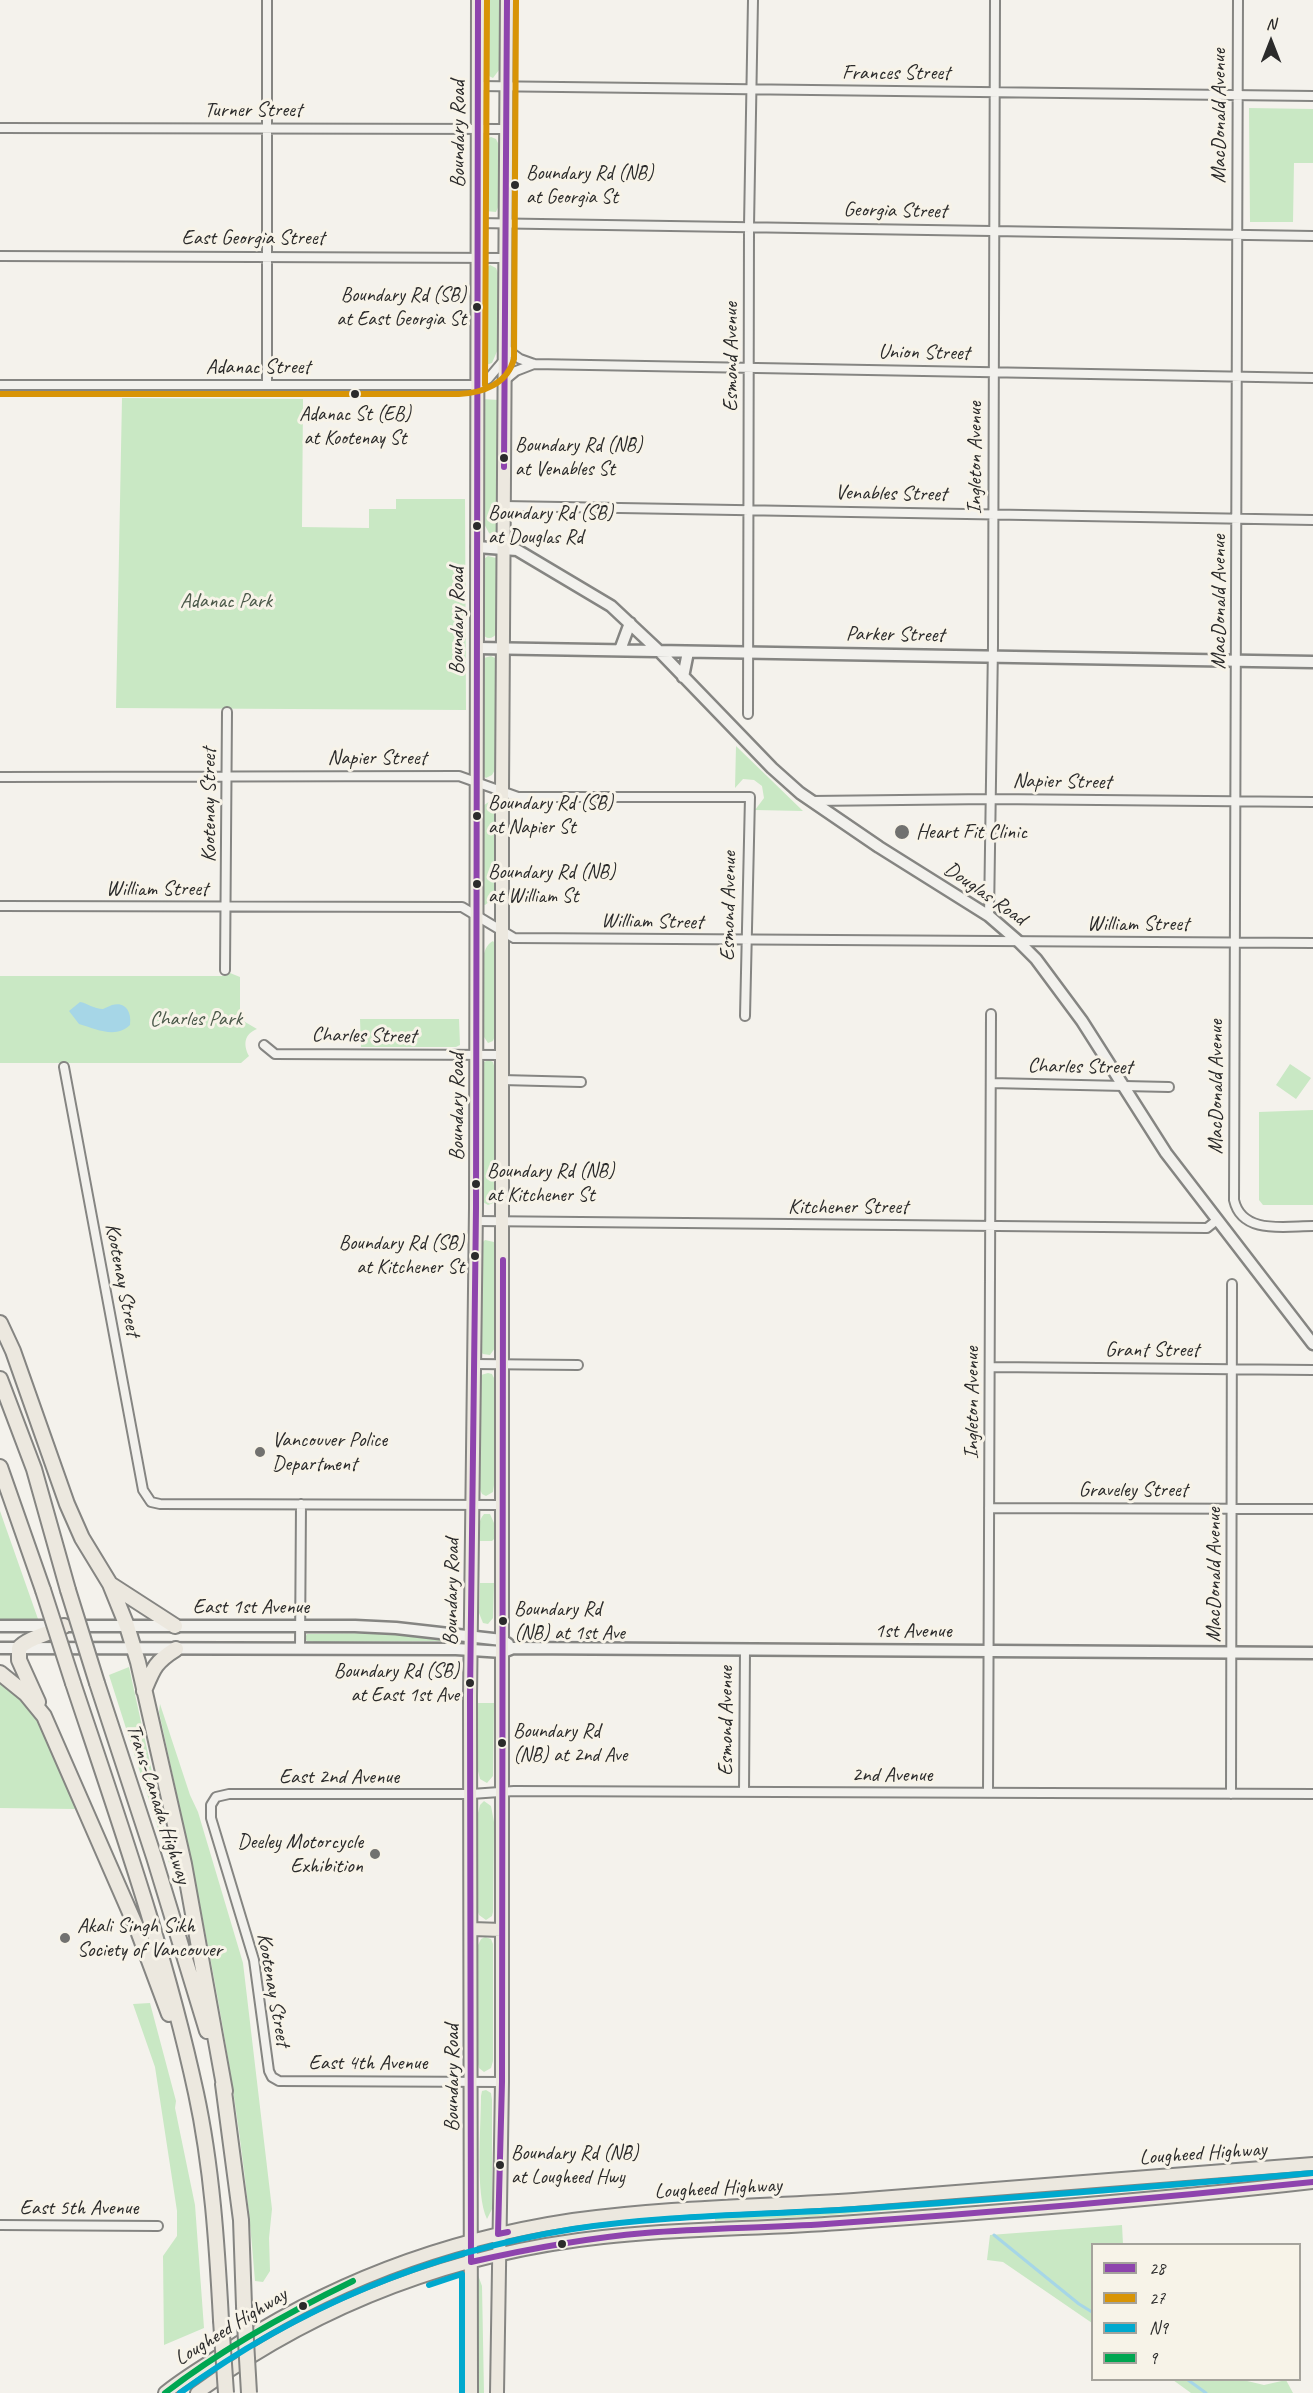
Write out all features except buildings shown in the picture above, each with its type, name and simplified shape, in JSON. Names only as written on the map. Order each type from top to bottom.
[{"type":"highway","points":[[0,1323],[71,1512],[82,1538],[110,1584],[134,1648],[184,1864],[225,2091]]},
{"type":"highway","name":"Trans-Canada Highway","points":[[0,1379],[34,1469],[68,1590],[154,1857],[225,2091],[241,2220],[249,2393]]},
{"type":"highway","name":"Trans-Canada Highway","points":[[0,1467],[110,1792],[174,2001],[197,2095],[217,2244],[226,2393]]},
{"type":"highway","points":[[110,1584],[176,1626]]},
{"type":"highway","points":[[64,1626],[47,1635],[30,1639],[19,1648],[19,1660],[138,1931],[197,2095]]},
{"type":"highway","points":[[144,1691],[157,1662],[176,1648]]},
{"type":"highway","points":[[0,1673],[26,1694],[44,1716]]},
{"type":"main road","name":"Boundary Road","points":[[471,2393],[471,1644],[476,1221],[478,0]]},
{"type":"main road","points":[[497,2393],[502,1792],[506,1647],[502,1505],[502,791],[507,0]]},
{"type":"main road","points":[[472,1929],[502,1930]]},
{"type":"main road","name":"Lougheed Highway","points":[[165,2393],[260,2328],[294,2309],[362,2278],[498,2234],[575,2220],[638,2213],[794,2204],[1313,2164]]},
{"type":"main road","name":"Lougheed Highway","points":[[197,2393],[262,2349],[314,2320],[390,2287],[498,2256],[602,2237],[996,2212],[1211,2194],[1313,2182]]},
{"type":"street","points":[[267,0],[267,384]]},
{"type":"street","name":"Esmond Avenue","points":[[748,714],[749,226],[753,0]]},
{"type":"street","name":"Ingleton Avenue","points":[[989,916],[993,656],[995,0]]},
{"type":"street","name":"MacDonald Avenue","points":[[1238,0],[1235,235],[1237,519],[1233,942],[1234,1203],[1242,1218],[1255,1225],[1313,1226]]},
{"type":"street","name":"Frances Street","points":[[478,86],[1313,96]]},
{"type":"street","name":"Turner Street","points":[[0,128],[506,129]]},
{"type":"street","name":"Georgia Street","points":[[477,223],[1313,236]]},
{"type":"street","name":"East Georgia Street","points":[[0,256],[505,258]]},
{"type":"street","points":[[476,385],[496,372],[505,354]]},
{"type":"street","name":"Union Street","points":[[505,354],[534,364],[1313,378]]},
{"type":"street","name":"Union Street","points":[[505,380],[516,371],[534,364]]},
{"type":"street","name":"Adanac Street","points":[[0,384],[476,385]]},
{"type":"street","name":"Venables Street","points":[[504,506],[1313,520]]},
{"type":"street","name":"Douglas Road","points":[[477,548],[517,550],[611,606],[659,651],[772,768],[810,801],[989,916],[1019,942],[1036,959],[1082,1021],[1167,1153],[1313,1344]]},
{"type":"street","points":[[620,650],[630,623]]},
{"type":"street","name":"Parker Street","points":[[477,648],[1313,662]]},
{"type":"street","points":[[683,677],[688,652]]},
{"type":"street","name":"Kootenay Street","points":[[225,970],[227,712]]},
{"type":"street","name":"Napier Street","points":[[0,777],[459,776],[518,797],[750,797]]},
{"type":"street","name":"Esmond Avenue","points":[[745,1016],[750,797]]},
{"type":"street","name":"Napier Street","points":[[810,801],[991,799],[1313,802]]},
{"type":"street","name":"William Street","points":[[0,906],[462,907],[514,938],[1313,943]]},
{"type":"street","name":"Ingleton Avenue","points":[[988,1793],[992,1014]]},
{"type":"street","name":"Charles Street","points":[[264,1045],[275,1054],[502,1055]]},
{"type":"street","name":"Kootenay Street","points":[[63,1067],[144,1493],[148,1499],[160,1504],[301,1504]]},
{"type":"street","points":[[502,1080],[581,1082]]},
{"type":"street","name":"Charles Street","points":[[991,1083],[1169,1087]]},
{"type":"street","name":"Kitchener Street","points":[[476,1221],[1207,1228],[1217,1220]]},
{"type":"street","name":"MacDonald Avenue","points":[[1231,1794],[1232,1284]]},
{"type":"street","points":[[474,1364],[578,1365]]},
{"type":"street","name":"Grant Street","points":[[990,1367],[1313,1370]]},
{"type":"street","points":[[300,1649],[301,1504],[502,1505]]},
{"type":"street","name":"Graveley Street","points":[[990,1508],[1313,1509]]},
{"type":"street","name":"East 1st Avenue","points":[[0,1626],[396,1628],[471,1644]]},
{"type":"street","name":"East 1st Avenue","points":[[0,1648],[300,1649],[471,1644],[506,1647]]},
{"type":"street","name":"1st Avenue","points":[[506,1647],[1313,1653]]},
{"type":"street","name":"Esmond Avenue","points":[[744,1649],[744,1792]]},
{"type":"street","name":"2nd Avenue","points":[[471,1794],[502,1792],[1313,1794]]},
{"type":"street","name":"East 2nd Avenue","points":[[211,1805],[216,1797],[229,1794],[471,1794]]},
{"type":"street","name":"Kootenay Street","points":[[211,1805],[212,1823],[255,1960],[269,2071],[272,2077]]},
{"type":"street","name":"East 4th Avenue","points":[[272,2077],[279,2080],[501,2082]]},
{"type":"street","name":"East 5th Avenue","points":[[0,2225],[159,2226]]},
{"type":"green space","points":[[483,0],[499,0],[499,70],[493,78],[485,74],[483,69]]},
{"type":"green space","points":[[1249,108],[1313,109],[1313,163],[1294,163],[1293,222],[1250,222]]},
{"type":"green space","points":[[491,137],[496,139],[499,145],[499,205],[496,212],[485,211],[482,205],[483,143]]},
{"type":"green space","points":[[490,265],[496,268],[498,273],[498,349],[492,363],[483,366],[483,270]]},
{"type":"green space","name":"Adanac Park","points":[[122,398],[303,399],[302,527],[369,528],[369,509],[396,509],[396,499],[465,499],[466,710],[116,708]]},
{"type":"green space","points":[[482,399],[499,400],[496,538],[489,533],[482,520]]},
{"type":"green space","points":[[488,556],[496,558],[498,563],[498,632],[489,638],[481,632],[481,561]]},
{"type":"green space","points":[[491,656],[497,663],[496,768],[492,775],[486,778],[482,775],[481,661]]},
{"type":"green space","points":[[736,746],[803,811],[755,810],[764,798],[762,786],[754,780],[743,779],[735,788]]},
{"type":"green space","points":[[492,800],[497,806],[496,890],[494,898],[485,905],[482,904],[481,811],[484,805]]},
{"type":"green space","points":[[493,941],[496,945],[496,1033],[493,1041],[488,1043],[482,1029],[480,981],[483,956]]},
{"type":"green space","name":"Charles Park","points":[[230,973],[240,977],[240,1019],[257,1029],[247,1037],[245,1044],[249,1056],[241,1063],[0,1063],[0,976],[222,976]]},
{"type":"green space","points":[[360,1019],[459,1019],[460,1045],[456,1047],[361,1047]]},
{"type":"green space","points":[[489,1060],[493,1062],[496,1073],[495,1198],[493,1203],[488,1205],[481,1201],[482,1066]]},
{"type":"green space","points":[[1290,1064],[1311,1078],[1296,1099],[1276,1085]]},
{"type":"green space","points":[[1313,1110],[1313,1205],[1263,1205],[1259,1200],[1259,1112]]},
{"type":"green space","points":[[485,1240],[494,1242],[495,1248],[495,1348],[490,1355],[480,1351],[481,1244]]},
{"type":"green space","points":[[492,1374],[495,1380],[494,1485],[493,1492],[486,1496],[482,1494],[479,1487],[480,1379],[481,1375]]},
{"type":"green space","points":[[0,1511],[38,1619],[0,1619]]},
{"type":"green space","points":[[484,1514],[490,1514],[494,1523],[495,1538],[492,1541],[480,1541],[480,1520]]},
{"type":"green space","points":[[480,1583],[494,1583],[493,1618],[488,1624],[483,1623],[479,1613]]},
{"type":"green space","points":[[379,1633],[455,1641],[314,1642],[307,1641],[305,1638],[307,1634]]},
{"type":"green space","points":[[129,1667],[172,1863],[169,1863],[109,1675]]},
{"type":"green space","points":[[0,1681],[26,1702],[40,1721],[77,1808],[0,1808]]},
{"type":"green space","points":[[478,1703],[494,1703],[493,1776],[487,1783],[480,1779],[477,1767]]},
{"type":"green space","points":[[160,1704],[190,1795],[198,1812],[243,1963],[272,2209],[269,2238],[270,2271],[263,2282],[255,2281],[249,2209],[229,2066],[204,1924],[159,1712]]},
{"type":"green space","points":[[484,1801],[491,1806],[494,1822],[493,1912],[492,1916],[486,1920],[479,1915],[477,1909],[478,1813]]},
{"type":"green space","points":[[485,1937],[491,1939],[493,1944],[493,2061],[491,2068],[484,2072],[479,2068],[477,2060],[477,1947],[481,1939]]},
{"type":"green space","points":[[150,2003],[176,2101],[175,2108],[195,2205],[204,2328],[164,2345],[163,2256],[177,2236],[177,2211],[155,2067],[133,2004]]},
{"type":"green space","points":[[486,2090],[491,2093],[492,2100],[492,2209],[487,2219],[481,2194],[480,2160],[481,2096],[482,2091]]},
{"type":"green space","points":[[1228,2177],[1228,2180],[1186,2187],[819,2216],[715,2221],[715,2218],[744,2215]]},
{"type":"green space","points":[[1122,2225],[1123,2243],[1091,2243],[1091,2322],[1003,2262],[987,2260],[990,2235]]},
{"type":"green space","points":[[478,2275],[482,2286],[484,2393],[479,2393],[476,2366]]},
{"type":"green space","points":[[1174,2381],[1247,2381],[1264,2385],[1287,2381],[1293,2393],[1191,2393]]},
{"type":"water","points":[[80,1002],[103,1009],[117,1004],[124,1006],[129,1012],[130,1025],[112,1032],[79,1024],[69,1011]]},
{"type":"waterway","points":[[994,2235],[1091,2311]]},
{"type":"waterway","points":[[1189,2381],[1206,2393]]},
{"type":"transit line","name":"28","points":[[478,0],[476,1208],[470,1696],[471,2262],[557,2244],[645,2233],[948,2215],[1313,2182]]},
{"type":"transit line","name":"27","points":[[485,385],[487,0]]},
{"type":"transit line","name":"28","points":[[504,467],[507,0]]},
{"type":"transit line","name":"27","points":[[0,394],[459,394],[477,392],[500,381],[511,368],[514,359],[516,0]]},
{"type":"transit line","name":"28","points":[[503,1260],[502,2082],[498,2234],[508,2232]]},
{"type":"transit line","name":"N9","points":[[180,2393],[224,2362],[270,2335],[366,2288],[468,2252],[520,2239],[573,2229],[643,2221],[912,2205],[1313,2173]]},
{"type":"transit line","name":"N9","points":[[429,2285],[462,2274],[462,2393]]},
{"type":"transit line","name":"9","points":[[165,2393],[256,2332],[353,2281]]},
{"type":"place","name":"Boundary Rd (NB) at Georgia St","points":[[515,185]]},
{"type":"place","name":"Boundary Rd (SB) at East Georgia St","points":[[477,307]]},
{"type":"place","name":"Adanac St (EB) at Kootenay St","points":[[355,394]]},
{"type":"place","name":"Boundary Rd (NB) at Venables St","points":[[504,458]]},
{"type":"place","name":"Boundary Rd (SB) at Douglas Rd","points":[[477,526]]},
{"type":"place","name":"Boundary Rd (SB) at Napier St","points":[[477,816]]},
{"type":"place","name":"Heart Fit Clinic","points":[[902,832]]},
{"type":"place","name":"Boundary Rd (NB) at William St","points":[[477,884]]},
{"type":"place","name":"Boundary Rd (NB) at Kitchener St","points":[[476,1184]]},
{"type":"place","name":"Boundary Rd (SB) at Kitchener St","points":[[475,1256]]},
{"type":"place","name":"Vancouver Police Department","points":[[260,1452]]},
{"type":"place","name":"Boundary Rd (NB) at 1st Ave","points":[[503,1621]]},
{"type":"place","name":"Boundary Rd (SB) at East 1st Ave","points":[[470,1683]]},
{"type":"place","name":"Boundary Rd (NB) at 2nd Ave","points":[[502,1743]]},
{"type":"place","name":"Deeley Motorcycle Exhibition","points":[[375,1854]]},
{"type":"place","name":"Akali Singh Sikh Society of Vancouver","points":[[65,1938]]},
{"type":"place","name":"Boundary Rd (NB) at Lougheed Hwy","points":[[500,2165]]}]
